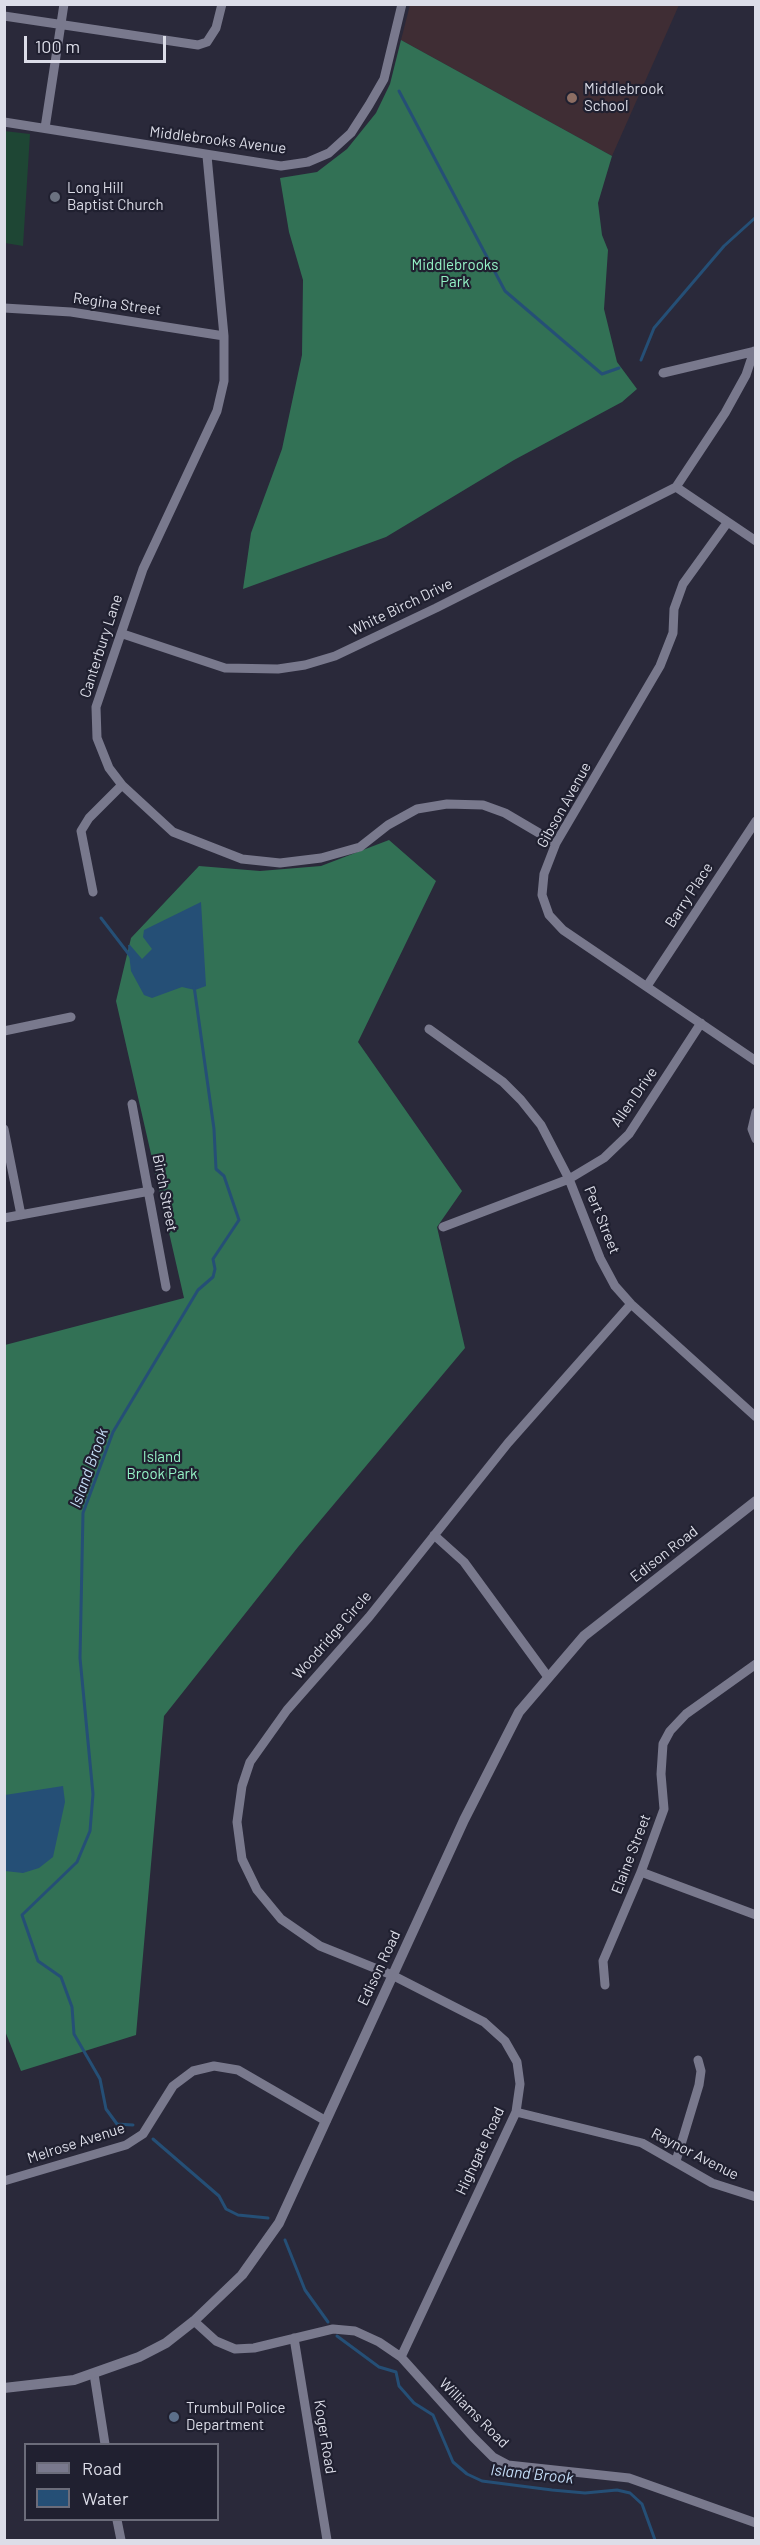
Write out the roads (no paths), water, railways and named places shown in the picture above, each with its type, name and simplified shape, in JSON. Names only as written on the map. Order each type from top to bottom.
[{"type":"street","points":[[45,128],[64,4]]},
{"type":"street","points":[[4,16],[198,45],[207,42],[216,28],[222,4]]},
{"type":"street","name":"Middlebrooks Avenue","points":[[4,122],[281,166],[308,162],[329,153],[351,133],[384,79],[402,4]]},
{"type":"street","name":"Canterbury Lane","points":[[207,156],[224,336],[224,381],[217,411],[143,569],[123,634],[96,707],[97,738],[109,768],[122,785],[173,832],[242,859],[280,863],[321,858],[360,847],[388,825],[417,810],[447,804],[483,806],[505,813],[556,843]]},
{"type":"street","name":"Regina Street","points":[[4,308],[71,312],[224,336]]},
{"type":"street","points":[[663,372],[755,351]]},
{"type":"street","points":[[755,351],[746,375],[725,413],[676,487],[756,541]]},
{"type":"street","name":"White Birch Drive","points":[[123,634],[225,668],[278,669],[305,665],[335,656],[436,608],[676,487]]},
{"type":"street","name":"Gibson Avenue","points":[[727,523],[683,584],[674,609],[673,633],[660,666],[556,843],[544,874],[542,895],[549,915],[563,930],[756,1061]]},
{"type":"street","points":[[93,892],[81,831],[89,818],[122,785]]},
{"type":"street","name":"Barry Place","points":[[647,986],[756,821]]},
{"type":"street","points":[[4,1031],[71,1017]]},
{"type":"street","name":"Allen Drive","points":[[443,1227],[569,1179],[604,1158],[628,1134],[701,1023]]},
{"type":"street","name":"Pert Street","points":[[429,1029],[503,1082],[521,1100],[541,1125],[569,1179],[600,1258],[615,1286],[756,1417]]},
{"type":"street","name":"Birch Street","points":[[132,1104],[150,1191],[166,1287]]},
{"type":"street","points":[[756,1112],[752,1129],[756,1140]]},
{"type":"street","points":[[4,1129],[21,1215]]},
{"type":"street","points":[[4,1218],[150,1191]]},
{"type":"street","name":"Woodridge Circle","points":[[392,1975],[320,1946],[281,1919],[257,1890],[242,1859],[237,1822],[242,1786],[250,1762],[287,1710],[369,1617],[508,1443],[632,1304]]},
{"type":"street","name":"Edison Road","points":[[4,2388],[74,2380],[139,2357],[166,2343],[225,2294],[261,2251],[279,2223],[492,1761],[519,1712],[584,1636],[756,1501]]},
{"type":"street","points":[[434,1535],[464,1562],[548,1677]]},
{"type":"street","name":"Elaine Street","points":[[604,1986],[603,1961],[641,1872],[664,1809],[661,1757],[663,1744],[670,1731],[686,1714],[756,1664]]},
{"type":"street","points":[[641,1872],[756,1915]]},
{"type":"street","name":"Highgate Road","points":[[392,1975],[484,2022],[505,2041],[517,2062],[520,2084],[516,2112],[401,2357]]},
{"type":"street","points":[[676,2161],[699,2085],[698,2060]]},
{"type":"street","name":"Melrose Avenue","points":[[4,2181],[126,2145],[143,2134],[173,2086],[192,2071],[214,2066],[238,2070],[326,2121]]},
{"type":"street","name":"Raynor Avenue","points":[[516,2112],[642,2143],[712,2183],[756,2197]]},
{"type":"street","name":"Williams Road","points":[[194,2321],[216,2341],[235,2349],[255,2348],[344,2328],[379,2342],[401,2357],[474,2438],[493,2457],[508,2465],[629,2478],[756,2523]]},
{"type":"street","name":"Koger Road","points":[[294,2338],[327,2541]]},
{"type":"street","points":[[94,2374],[105,2443]]},
{"type":"street","points":[[117,2521],[121,2541]]},
{"type":"water","points":[[201,902],[206,986],[195,990],[182,987],[152,998],[144,995],[131,971],[128,945],[142,959],[152,949],[143,937],[144,930]]},
{"type":"water","points":[[63,1786],[65,1802],[53,1857],[39,1868],[23,1873],[5,1871],[5,1795]]},
{"type":"waterway","points":[[399,91],[505,291],[602,374],[619,368]]},
{"type":"waterway","points":[[641,360],[654,328],[724,246],[756,217]]},
{"type":"waterway","name":"Island Brook","points":[[101,918],[131,957]]},
{"type":"waterway","name":"Island Brook","points":[[133,2125],[117,2124],[106,2109],[100,2079],[74,2034],[72,2007],[61,1977],[38,1961],[22,1915],[77,1862],[90,1831],[93,1794],[80,1658],[83,1513],[113,1432],[198,1290],[213,1277],[215,1269],[213,1259],[239,1220],[224,1176],[216,1169],[214,1129],[194,986]]},
{"type":"waterway","name":"Island Brook","points":[[153,2139],[219,2196],[226,2209],[238,2215],[268,2218]]},
{"type":"waterway","name":"Island Brook","points":[[285,2240],[305,2290],[328,2322]]},
{"type":"waterway","name":"Island Brook","points":[[337,2336],[379,2367],[396,2372],[399,2386],[414,2403],[433,2415],[453,2462],[467,2474],[482,2481],[552,2490],[585,2493],[617,2490],[630,2493],[642,2504],[655,2540]]},
{"type":"place","name":"Middlebrook School","points":[[572,98]]},
{"type":"place","name":"Long Hill Baptist Church","points":[[55,197]]},
{"type":"place","name":"Trumbull Police Department","points":[[174,2417]]},
{"type":"park label","name":"Middlebrooks Park","points":[[455,274]]},
{"type":"park label","name":"Island Brook Park","points":[[162,1466]]}]
